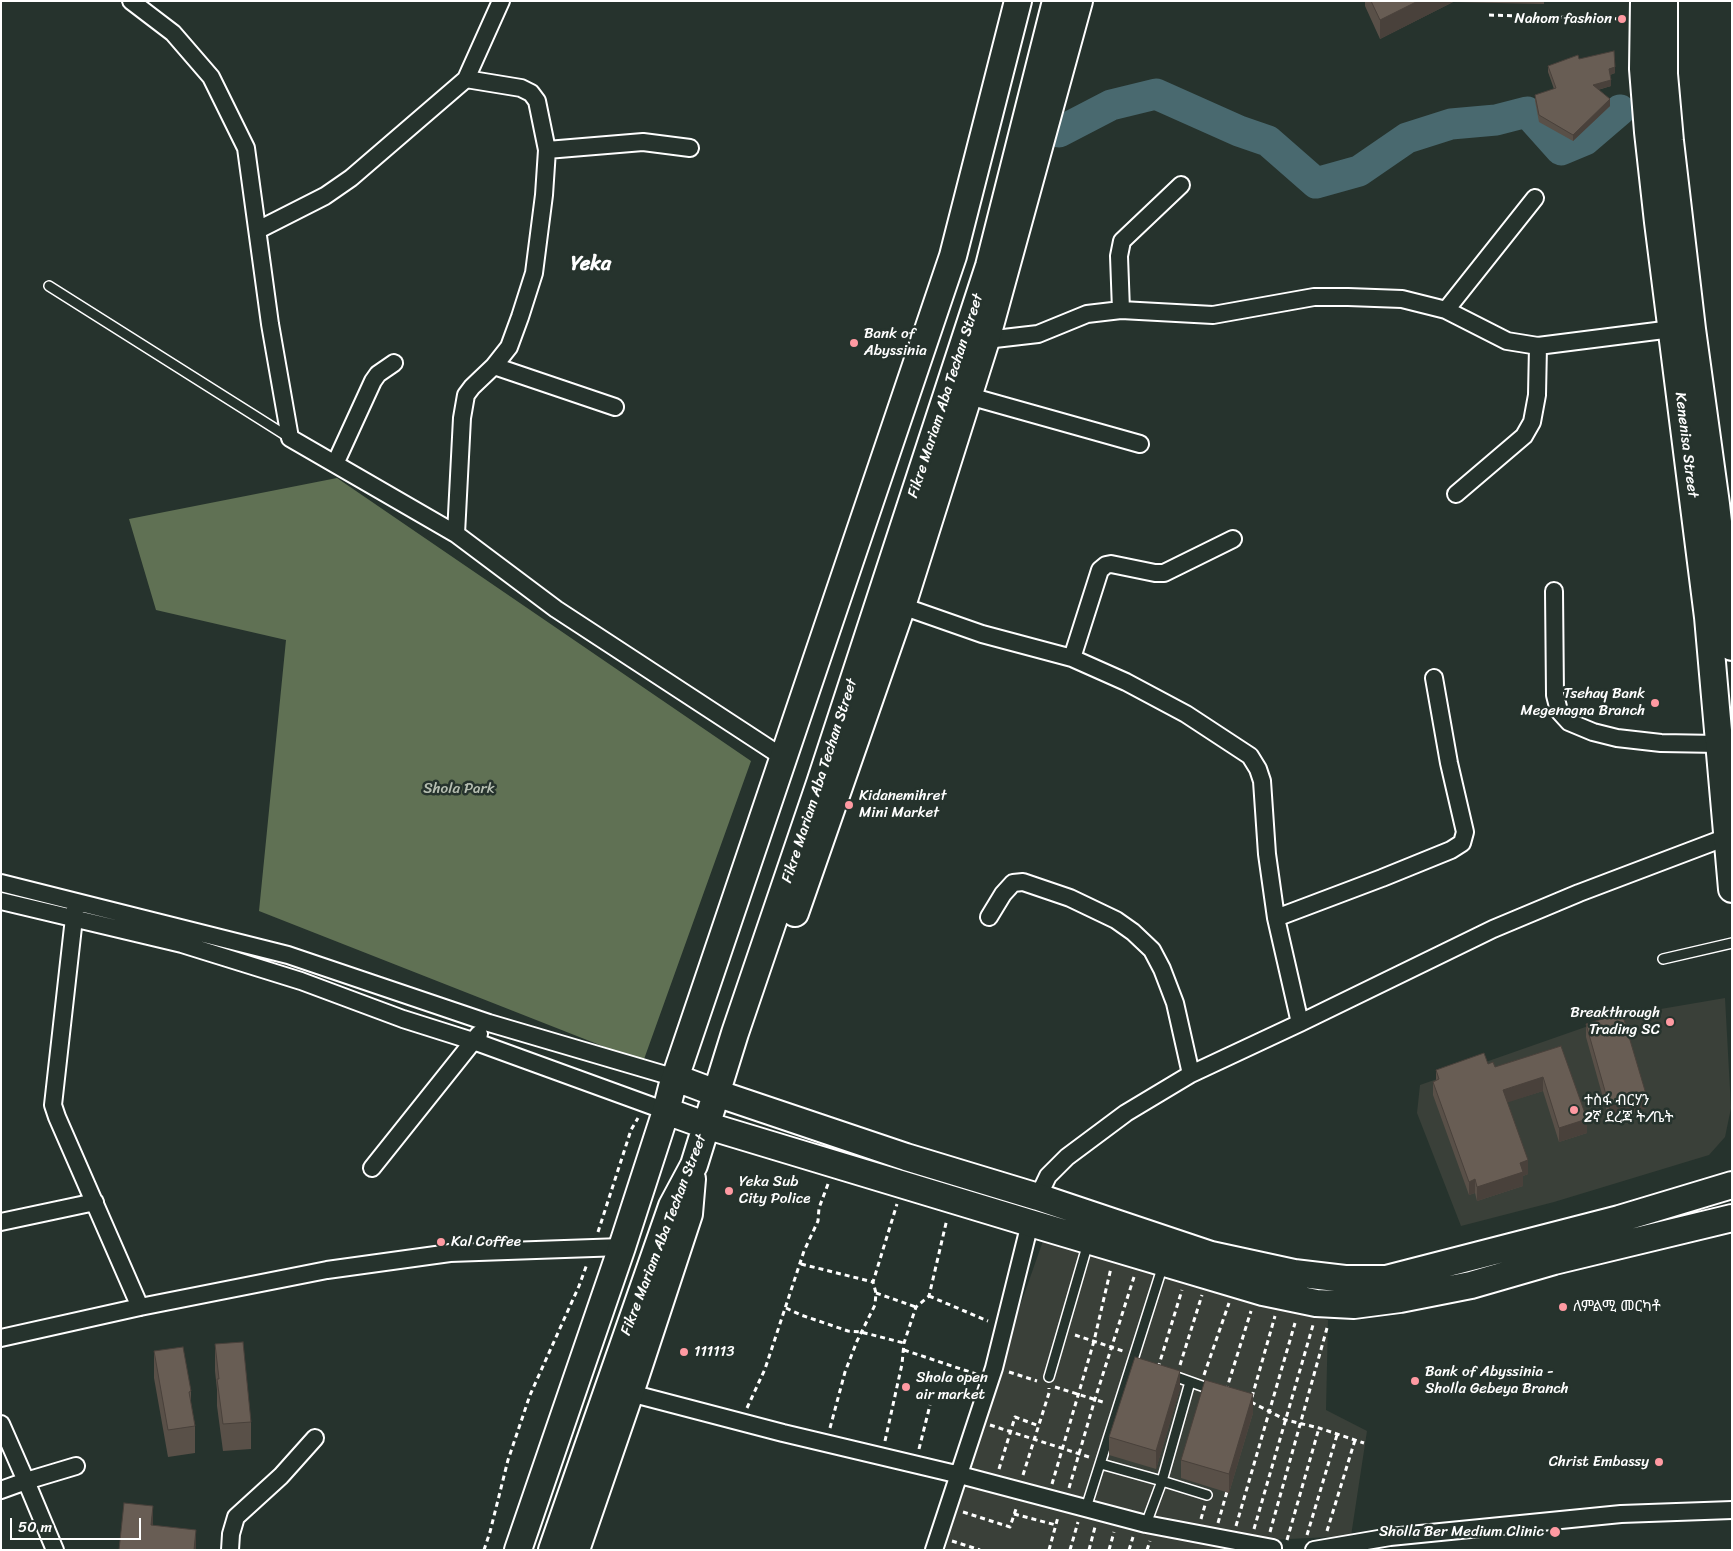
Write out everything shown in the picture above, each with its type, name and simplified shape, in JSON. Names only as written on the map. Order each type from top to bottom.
[{"type":"main road","points":[[518,1550],[622,1247],[656,1108],[676,1078],[953,256],[1018,1]]},
{"type":"main road","name":"Fikre Mariam Aba Techan Street","points":[[552,1550],[672,1206],[694,1165],[705,1125],[745,1003],[826,764],[989,266],[1056,1]]},
{"type":"main road","points":[[745,1003],[772,978],[902,606],[986,340],[1079,1]]},
{"type":"main road","name":"Kenenisa Street","points":[[1664,1],[1664,74],[1692,329],[1724,503],[1725,656],[1719,744],[1730,836],[1732,890]]},
{"type":"main road","name":"Kenenisa Street","points":[[1644,10],[1643,69],[1658,222],[1672,329],[1725,656]]},
{"type":"main road","points":[[953,256],[989,266]]},
{"type":"main road","points":[[676,1078],[716,1094],[906,1157],[1038,1197],[1211,1255],[1294,1273],[1345,1279],[1386,1279],[1619,1218],[1732,1185]]},
{"type":"main road","points":[[656,1108],[705,1125],[1030,1224],[1263,1292],[1316,1303],[1354,1305],[1400,1299],[1471,1285],[1554,1261],[1732,1218]]},
{"type":"main road","points":[[576,1550],[689,1214],[694,1165]]},
{"type":"main road","points":[[1546,1237],[1554,1261]]},
{"type":"street","points":[[131,1],[173,33],[211,77],[246,148],[270,324],[290,438],[456,534],[556,609],[784,758]]},
{"type":"street","points":[[258,230],[325,196],[351,178],[466,79],[501,1]]},
{"type":"street","points":[[456,534],[462,418],[466,395],[494,366],[509,347],[534,273],[544,195],[547,150],[537,101],[531,93],[521,88],[466,79]]},
{"type":"street","points":[[547,150],[643,142],[690,148]]},
{"type":"street","points":[[1121,310],[1119,256],[1122,240],[1181,185]]},
{"type":"street","points":[[1446,310],[1535,198]]},
{"type":"street","points":[[986,340],[1038,334],[1087,314],[1121,310],[1212,315],[1314,297],[1402,299],[1446,310],[1507,341],[1538,346],[1672,329]]},
{"type":"street","points":[[1456,494],[1524,436],[1532,422],[1536,395],[1538,346]]},
{"type":"street","points":[[335,464],[373,381],[378,374],[394,363]]},
{"type":"street","points":[[494,366],[615,407]]},
{"type":"street","points":[[969,396],[1140,444]]},
{"type":"street","points":[[1072,658],[1100,570],[1106,565],[1111,564],[1155,573],[1164,573],[1233,539]]},
{"type":"street","points":[[1554,591],[1555,695],[1559,710],[1569,722],[1593,732],[1617,738],[1662,743],[1719,744]]},
{"type":"street","points":[[902,606],[982,634],[1072,658],[1126,682],[1186,714],[1250,756],[1258,769],[1262,781],[1267,854],[1276,918],[1300,1024]]},
{"type":"street","points":[[1276,918],[1391,875],[1451,850],[1462,843],[1465,832],[1449,763],[1434,678]]},
{"type":"street","points":[[1038,1197],[1048,1176],[1067,1157],[1126,1113],[1191,1074],[1300,1024],[1493,929],[1579,893],[1730,836]]},
{"type":"street","points":[[989,917],[1003,894],[1013,883],[1023,882],[1070,898],[1116,920],[1133,932],[1152,950],[1162,969],[1175,1003],[1191,1074]]},
{"type":"street","points":[[1,883],[288,955],[489,1023],[676,1078]]},
{"type":"street","points":[[1,900],[182,944],[301,982],[656,1108]]},
{"type":"street","points":[[76,902],[53,1105],[140,1307]]},
{"type":"street","points":[[372,1168],[489,1023]]},
{"type":"street","points":[[1,1222],[95,1202]]},
{"type":"street","points":[[936,1543],[993,1373],[1006,1327],[1030,1224]]},
{"type":"street","points":[[1,1338],[140,1307],[327,1270],[450,1252],[622,1247]]},
{"type":"street","points":[[630,1393],[826,1444],[960,1475],[1146,1524],[1271,1546]]},
{"type":"street","points":[[1,1424],[55,1550]]},
{"type":"street","points":[[230,1550],[231,1534],[236,1517],[281,1476],[315,1438]]},
{"type":"street","points":[[1,1490],[76,1466]]},
{"type":"street","points":[[1314,1546],[1621,1514],[1732,1510]]},
{"type":"lane","points":[[49,286],[290,438]]},
{"type":"lane","points":[[1663,959],[1732,943]]},
{"type":"lane","points":[[1049,1381],[1089,1240]]},
{"type":"lane","points":[[1089,1509],[1118,1407],[1136,1361],[1164,1262]]},
{"type":"lane","points":[[1158,1371],[1225,1394]]},
{"type":"lane","points":[[1146,1524],[1162,1481],[1190,1382]]},
{"type":"lane","points":[[1101,1463],[1207,1495]]},
{"type":"path","points":[[1489,15],[1644,10]]},
{"type":"path","points":[[484,1550],[508,1460],[530,1395],[579,1286],[631,1130],[656,1108]]},
{"type":"path","points":[[740,1422],[765,1369],[804,1252],[818,1222],[820,1208],[829,1182]]},
{"type":"path","points":[[826,1444],[846,1372],[861,1332],[875,1305],[876,1293],[873,1282],[900,1196]]},
{"type":"path","points":[[881,1456],[902,1364],[904,1343],[916,1307],[929,1296],[949,1211]]},
{"type":"path","points":[[1049,1550],[1056,1525],[1062,1448],[1094,1341],[1112,1263]]},
{"type":"path","points":[[801,1264],[873,1282]]},
{"type":"path","points":[[1058,1501],[1079,1454],[1136,1271]]},
{"type":"path","points":[[1158,1371],[1182,1287]]},
{"type":"path","points":[[876,1293],[916,1307]]},
{"type":"path","points":[[1176,1377],[1203,1293]]},
{"type":"path","points":[[929,1296],[984,1320],[1006,1327]]},
{"type":"path","points":[[1200,1385],[1230,1302]]},
{"type":"path","points":[[786,1308],[848,1331],[861,1332],[904,1343]]},
{"type":"path","points":[[1225,1394],[1252,1308]]},
{"type":"path","points":[[1275,1316],[1251,1402],[1286,1420],[1319,1428],[1364,1443]]},
{"type":"path","points":[[1232,1540],[1295,1322]]},
{"type":"path","points":[[1271,1546],[1286,1420],[1313,1326]]},
{"type":"path","points":[[1271,1546],[1301,1424],[1328,1328]]},
{"type":"path","points":[[1062,1332],[1112,1348],[1136,1361]]},
{"type":"path","points":[[904,1350],[993,1373],[1049,1381],[1079,1394],[1118,1407]]},
{"type":"path","points":[[948,1507],[1010,1527],[1049,1393],[1049,1381]]},
{"type":"path","points":[[916,1464],[930,1405]]},
{"type":"path","points":[[994,1484],[1015,1417],[1039,1426]]},
{"type":"path","points":[[1271,1546],[1319,1428]]},
{"type":"path","points":[[1010,1431],[1035,1438],[1101,1463]]},
{"type":"path","points":[[1314,1546],[1336,1435]]},
{"type":"path","points":[[1314,1546],[1355,1440]]},
{"type":"path","points":[[1214,1537],[1230,1479]]},
{"type":"path","points":[[1198,1534],[1207,1495]]},
{"type":"path","points":[[1070,1550],[1089,1509]]},
{"type":"path","points":[[1089,1509],[1089,1550]]},
{"type":"path","points":[[1014,1514],[1056,1525]]},
{"type":"path","points":[[936,1543],[980,1550]]},
{"type":"shaded area","name":"ተስፋ ብርሃን 2ኛ ደረጃ ት/ቤት","points":[[1725,998],[1731,1108],[1725,1137],[1709,1155],[1554,1202],[1461,1226],[1417,1113],[1420,1085],[1614,1017]]},
{"type":"shaded area","points":[[1049,1224],[1183,1279],[1328,1320],[1326,1410],[1367,1431],[1351,1536],[1268,1540],[1260,1550],[945,1550],[1003,1354]]},
{"type":"green space","name":"Shola Park","points":[[337,478],[751,761],[643,1062],[259,911],[286,640],[156,610],[129,519]]},
{"type":"building","points":[[1371,1],[1418,1],[1380,20]]},
{"type":"building","points":[[1614,51],[1615,67],[1609,69],[1611,80],[1593,85],[1610,99],[1573,135],[1539,115],[1535,95],[1556,88],[1548,66],[1578,55],[1579,59]]},
{"type":"building","points":[[1622,1013],[1646,1094],[1609,1105],[1586,1024]]},
{"type":"building","points":[[1561,1046],[1587,1119],[1559,1128],[1543,1077],[1503,1090],[1528,1160],[1520,1163],[1523,1172],[1477,1187],[1475,1179],[1469,1182],[1433,1082],[1439,1079],[1436,1070],[1484,1053],[1488,1064],[1493,1062],[1495,1067]]},
{"type":"building","points":[[243,1342],[251,1422],[223,1424],[215,1344]]},
{"type":"building","points":[[183,1347],[195,1426],[168,1430],[154,1351]]},
{"type":"building","points":[[1135,1357],[1180,1371],[1156,1451],[1109,1437]]},
{"type":"building","points":[[1205,1380],[1253,1394],[1229,1474],[1181,1460]]},
{"type":"building","points":[[124,1503],[153,1506],[151,1525],[196,1530],[194,1550],[119,1550]]},
{"type":"waterway","points":[[1059,132],[1111,105],[1156,94],[1239,131],[1268,141],[1316,183],[1359,171],[1407,138],[1451,124],[1496,120],[1527,112],[1561,150],[1585,140],[1620,110]]},
{"type":"place","name":"Nahom fashion","points":[[1622,19]]},
{"type":"place","name":"Bank of Abyssinia","points":[[854,343]]},
{"type":"place","name":"Tsehay Bank Megenagna Branch","points":[[1655,703]]},
{"type":"place","name":"Kidanemihret Mini Market","points":[[849,805]]},
{"type":"place","name":"Breakthrough Trading SC","points":[[1670,1022]]},
{"type":"place","name":"ተስፋ ብርሃን 2ኛ ደረጃ ት/ቤት","points":[[1574,1110]]},
{"type":"place","name":"Yeka Sub City Police","points":[[729,1191]]},
{"type":"place","name":"Kal Coffee","points":[[441,1242]]},
{"type":"place","name":"ለምልሚ መርካቶ","points":[[1563,1307]]},
{"type":"place","name":"111113","points":[[684,1352]]},
{"type":"place","name":"Bank of Abyssinia - Sholla Gebeya Branch","points":[[1415,1381]]},
{"type":"place","name":"Shola open air market","points":[[906,1387]]},
{"type":"place","name":"Christ Embassy","points":[[1659,1462]]},
{"type":"place","name":"Sholla Ber Medium Clinic","points":[[1555,1532]]},
{"type":"district","name":"Yeka","points":[[591,265]]}]
